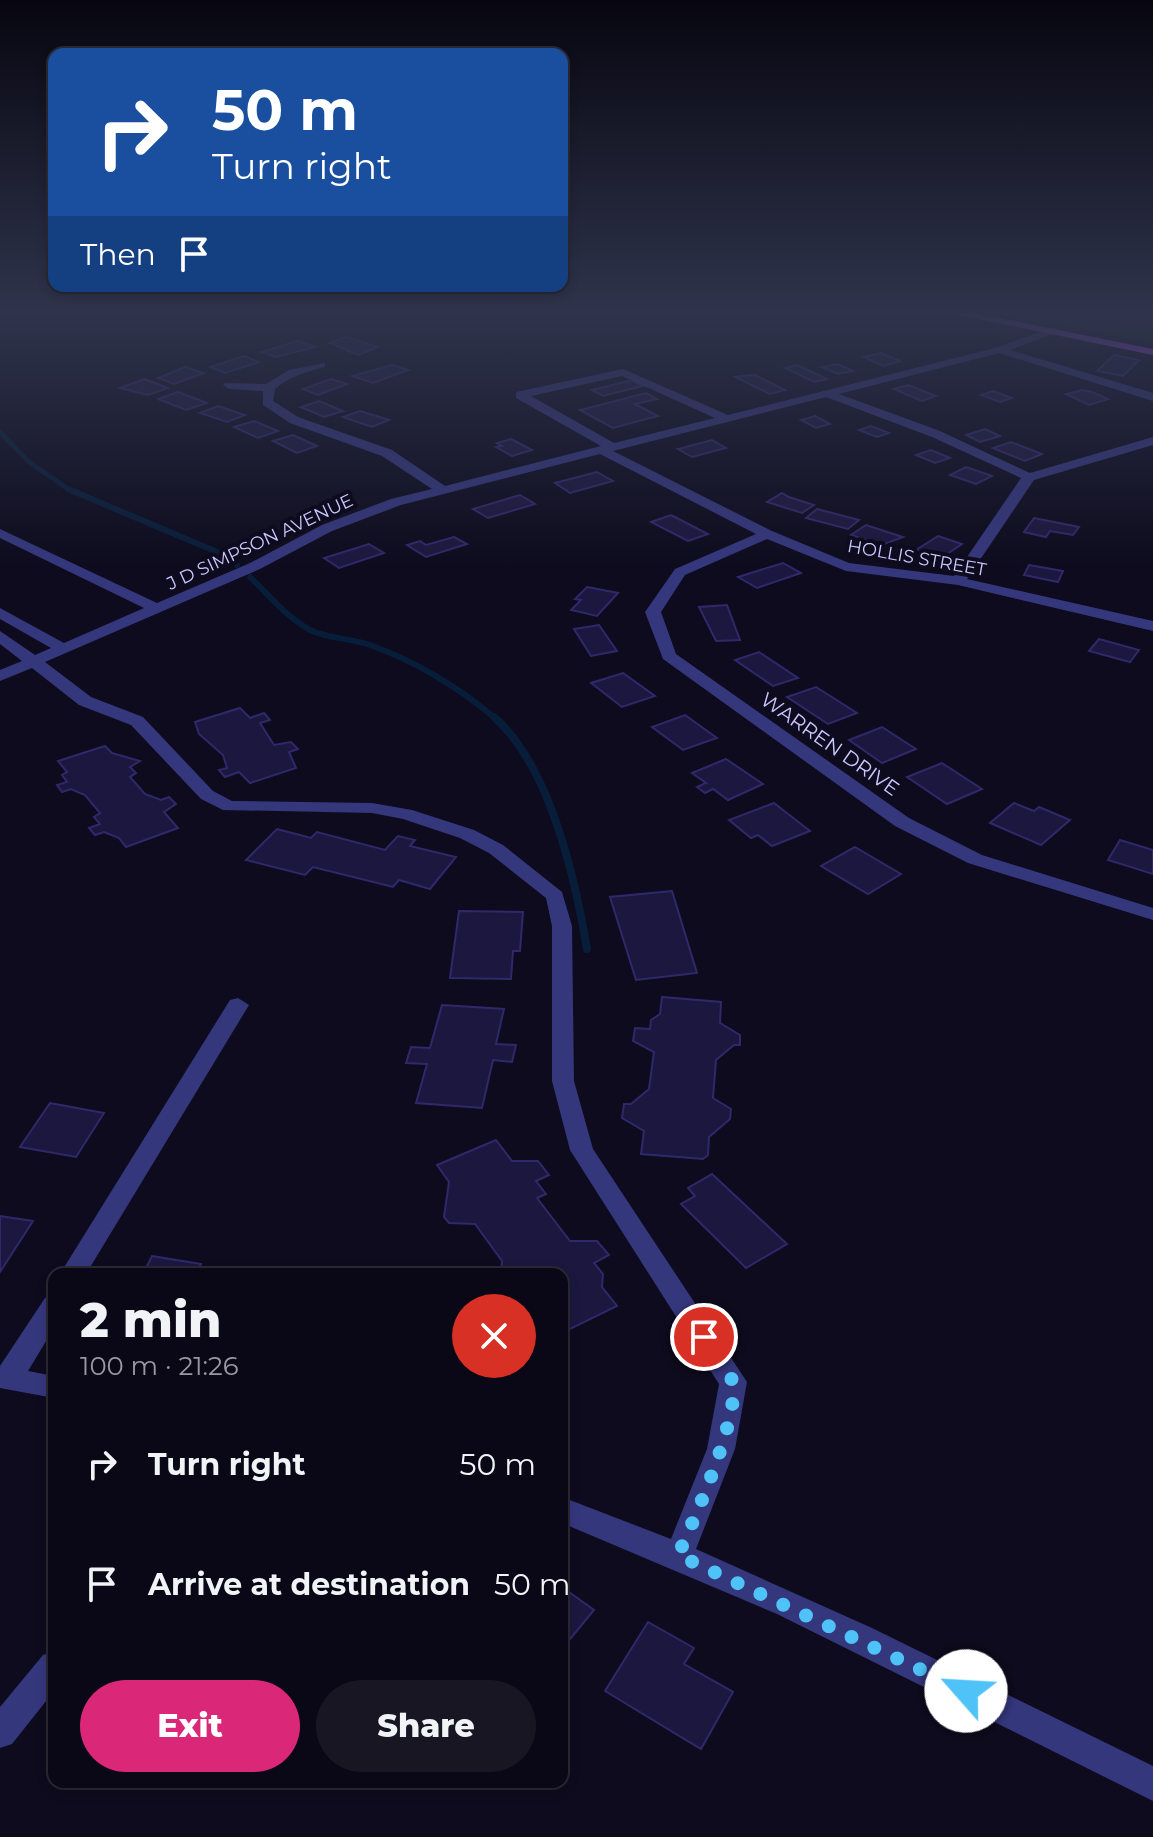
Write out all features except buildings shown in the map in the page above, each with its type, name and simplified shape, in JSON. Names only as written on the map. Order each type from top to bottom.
[{"type":"street","points":[[268,396],[267,402],[277,410],[387,453],[442,490]]},
{"type":"street","name":"HOLLIS STREET","points":[[521,396],[606,449],[767,534],[846,567],[958,581],[1153,626]]},
{"type":"street","name":"HOLLIS STREET","points":[[676,396],[728,419]]},
{"type":"street","name":"J D SIMPSON AVENUE","points":[[0,676],[255,566],[327,528],[442,490],[822,396]]},
{"type":"street","points":[[834,396],[936,434],[1029,477]]},
{"type":"street","points":[[958,581],[1029,477],[1153,441]]},
{"type":"street","points":[[0,533],[157,609]]},
{"type":"street","name":"WARREN DRIVE","points":[[767,534],[680,572],[653,612],[669,656],[902,822],[975,859],[1153,914]]},
{"type":"street","points":[[0,613],[63,649]]},
{"type":"street","points":[[0,636],[85,701],[137,721],[207,795],[229,806],[372,808],[406,814],[467,834],[496,849],[555,896],[562,926],[563,1081],[582,1150],[733,1382],[732,1406],[699,1511],[678,1555]]},
{"type":"street","points":[[77,1268],[238,1005]]},
{"type":"street","points":[[48,1314],[4,1378],[48,1386]]},
{"type":"street","points":[[568,1512],[678,1555],[886,1651],[1153,1784]]},
{"type":"street","points":[[0,1732],[48,1673]]},
{"type":"waterway","points":[[0,432],[29,462],[68,489]]},
{"type":"waterway","points":[[68,489],[229,557],[237,565]]},
{"type":"waterway","points":[[250,577],[301,625],[325,635],[370,645],[404,659],[452,686],[496,719]]},
{"type":"waterway","points":[[496,719],[514,738],[545,793],[567,857],[587,949]]},
{"type":"route","points":[[704,1337],[733,1382],[732,1406],[699,1511],[678,1555],[966,1691]]}]
